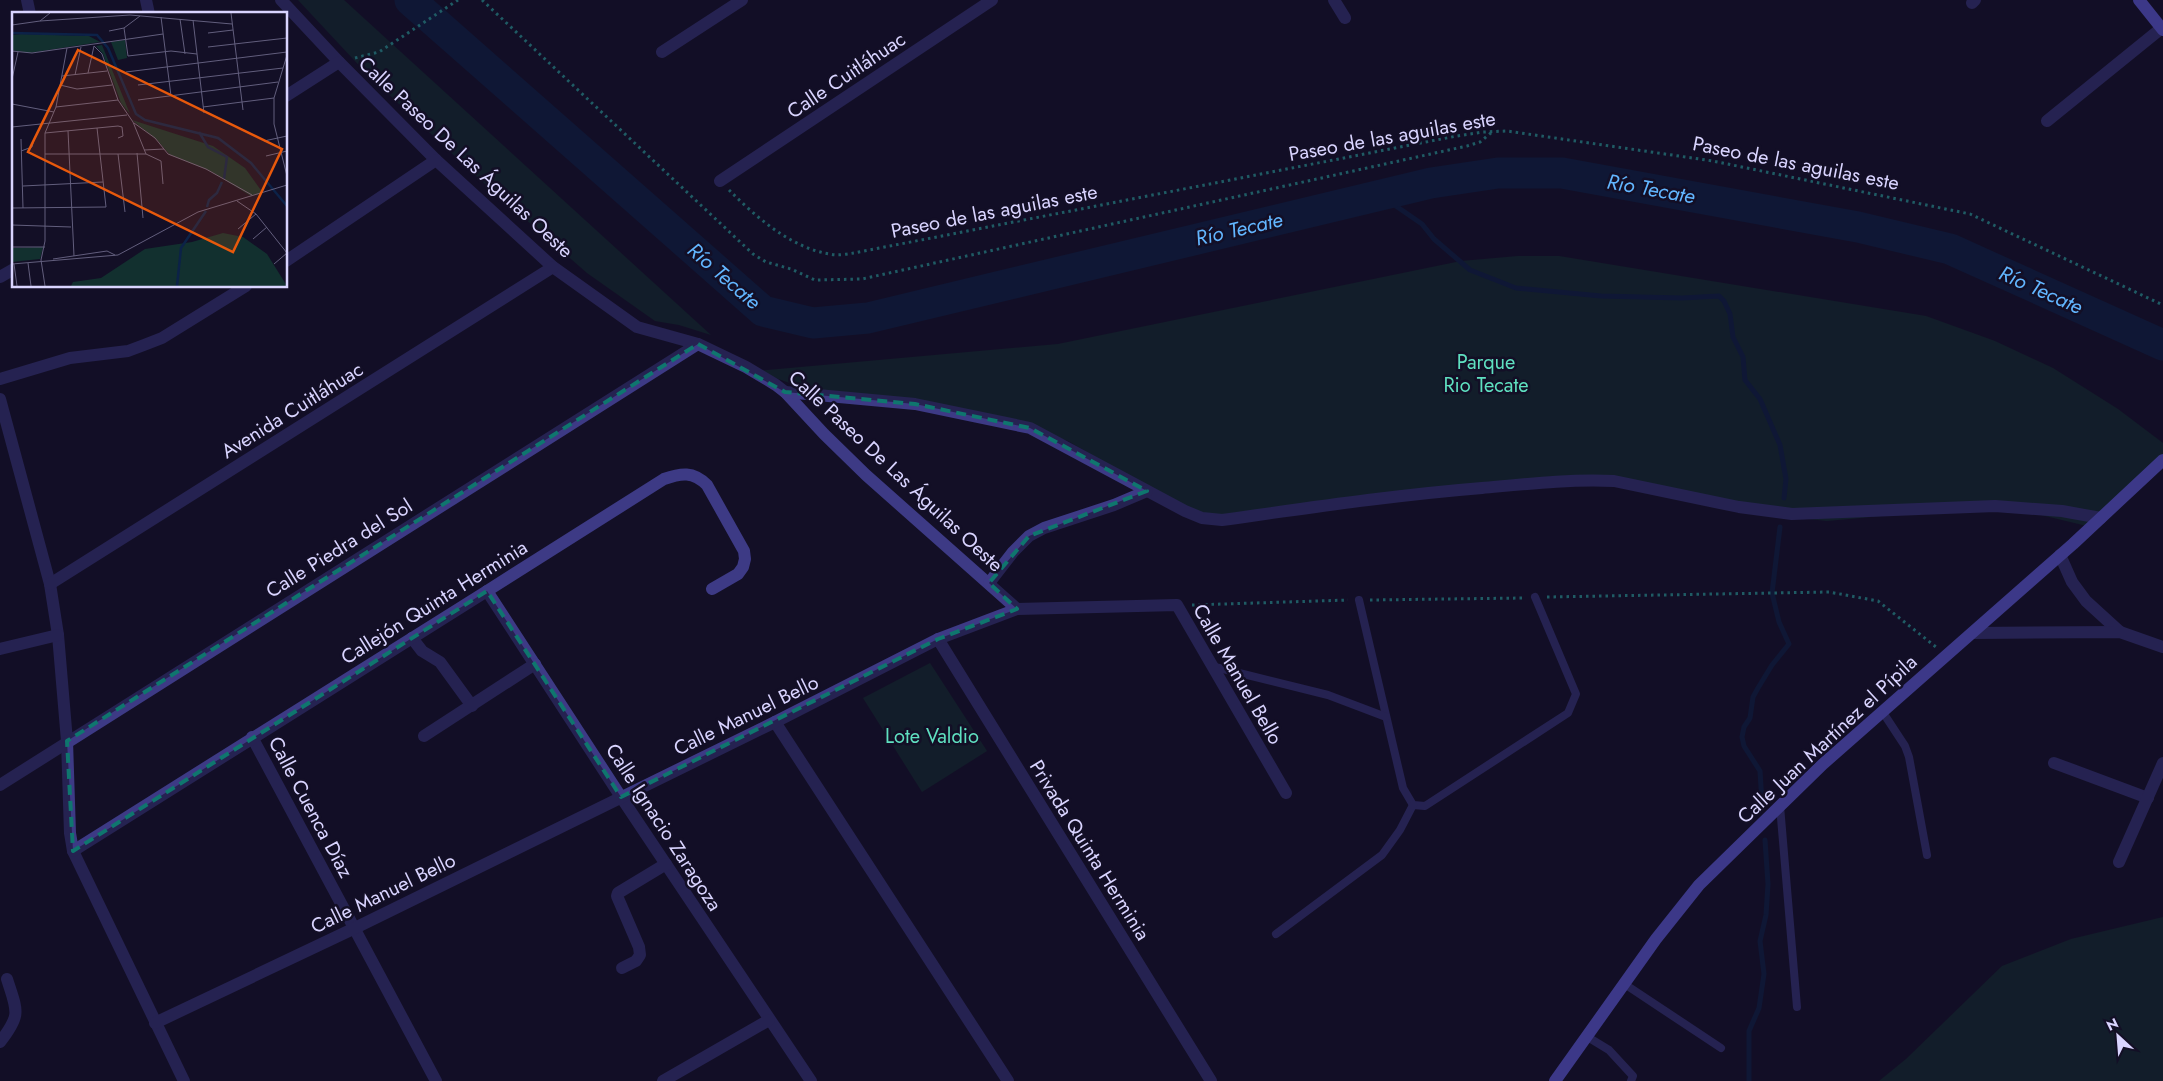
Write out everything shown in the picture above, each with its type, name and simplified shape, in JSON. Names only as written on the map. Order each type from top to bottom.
[{"type":"main road","points":[[2138,0],[2162,29]]},
{"type":"main road","name":"Calle Juan Martínez el Pípila","points":[[1555,1081],[1656,939],[1699,885],[1823,764],[2060,555],[2163,460]]},
{"type":"street","name":"Calle Paseo De Las Águilas Oeste","points":[[282,0],[339,62],[436,160],[553,267],[637,327],[698,344],[746,367],[785,392],[866,475],[1017,609]]},
{"type":"street","points":[[662,52],[742,0]]},
{"type":"street","points":[[1334,0],[1345,18]]},
{"type":"street","name":"Calle Cuitláhuac","points":[[720,181],[989,1]]},
{"type":"street","points":[[2047,121],[2162,29]]},
{"type":"street","points":[[288,95],[339,62]]},
{"type":"street","points":[[288,260],[436,160]]},
{"type":"street","name":"Avenida Cuitláhuac","points":[[50,584],[553,267]]},
{"type":"street","points":[[0,277],[12,269]]},
{"type":"street","points":[[0,379],[70,358],[128,350],[153,342],[243,288]]},
{"type":"street","name":"Calle Piedra del Sol","points":[[0,785],[698,344]]},
{"type":"street","points":[[785,392],[915,404],[1030,428],[1147,491],[1202,518],[1222,520],[1424,493],[1560,481],[1594,480],[1614,481],[1740,508],[1792,514],[1995,506],[2062,511],[2101,518]]},
{"type":"street","points":[[0,398],[50,584],[58,635],[67,741],[72,850],[184,1081]]},
{"type":"street","name":"Callejón Quinta Herminia","points":[[72,850],[664,479],[679,473],[700,477],[707,485],[744,552],[744,567],[738,574],[712,589]]},
{"type":"street","points":[[989,583],[1013,552],[1029,536],[1060,522],[1114,505],[1147,491]]},
{"type":"street","points":[[2060,555],[2072,582],[2086,601],[2120,632]]},
{"type":"street","name":"Calle Ignacio Zaragoza","points":[[487,591],[621,797],[811,1081]]},
{"type":"street","name":"Calle Manuel Bello","points":[[155,1023],[355,928],[776,722],[938,639],[1017,609],[1177,605],[1286,793]]},
{"type":"street","points":[[1973,632],[2120,632],[2163,646]]},
{"type":"street","points":[[0,650],[58,635]]},
{"type":"street","points":[[412,638],[422,651],[440,662],[472,706]]},
{"type":"street","name":"Privada Quinta Herminia","points":[[938,639],[1211,1081]]},
{"type":"street","points":[[424,736],[535,664]]},
{"type":"street","points":[[776,722],[1008,1081]]},
{"type":"street","name":"Calle Cuenca Díaz","points":[[252,737],[436,1081]]},
{"type":"street","points":[[2054,763],[2148,798]]},
{"type":"street","points":[[2119,862],[2163,763]]},
{"type":"street","points":[[622,968],[636,961],[640,956],[639,947],[617,896],[618,893],[666,864]]},
{"type":"street","points":[[0,1042],[14,1023],[17,1011],[7,979]]},
{"type":"street","points":[[663,1081],[769,1020]]},
{"type":"lane","points":[[1413,805],[1425,806],[1568,713],[1576,694],[1535,597]]},
{"type":"lane","points":[[1359,600],[1403,788],[1413,805]]},
{"type":"lane","points":[[1211,666],[1328,695],[1386,717]]},
{"type":"lane","points":[[1882,711],[1905,746],[1909,758],[1927,855]]},
{"type":"lane","points":[[1276,934],[1382,856],[1400,830],[1413,805]]},
{"type":"lane","points":[[1780,806],[1796,1007]]},
{"type":"lane","points":[[1623,984],[1721,1048]]},
{"type":"lane","points":[[1586,1036],[1609,1050],[1633,1076],[1631,1081]]},
{"type":"path","points":[[339,62],[379,52],[458,0]]},
{"type":"path","points":[[482,0],[753,254],[766,262],[791,269],[815,280],[862,279],[1467,146],[1480,142],[1492,131]]},
{"type":"path","name":"Paseo de las aguilas este","points":[[720,181],[750,211],[774,230],[808,247],[831,255],[854,253],[1457,136],[1507,131],[1713,160],[1970,214],[2163,305]]},
{"type":"path","points":[[1177,605],[1829,592],[1878,600],[1946,655]]},
{"type":"highlighted area","points":[[698,344],[785,392],[915,404],[1030,428],[1147,491],[1029,536],[989,583],[1017,609],[938,639],[621,797],[487,591],[73,851],[67,741]]},
{"type":"green space","points":[[298,0],[344,0],[711,335],[679,325],[655,321],[587,273],[476,176],[368,75]]},
{"type":"green space","name":"Parque Rio Tecate","points":[[1518,256],[1559,256],[1926,316],[1995,341],[2053,368],[2118,409],[2163,443],[2163,460],[2091,527],[2037,514],[2000,510],[1937,511],[1827,521],[1735,511],[1638,488],[1556,482],[1232,518],[1194,514],[1068,441],[991,416],[818,393],[756,371],[1058,344],[1461,261]]},
{"type":"green space","name":"Lote Valdio","points":[[930,663],[987,751],[922,792],[863,698]]},
{"type":"green space","points":[[2163,917],[2163,1081],[1879,1081],[1906,1059],[2002,966],[2071,939]]},
{"type":"waterway","name":"Río Tecate","points":[[410,0],[763,311],[813,323],[868,318],[1431,183],[1498,173],[1562,173],[1858,227],[1950,249],[2163,345]]},
{"type":"waterway","points":[[1376,197],[1393,204],[1422,224],[1434,239],[1470,270],[1516,288],[1601,296],[1682,298],[1719,296],[1724,301],[1730,314],[1733,337],[1743,357],[1745,380],[1760,399],[1780,445],[1786,479],[1784,498]]},
{"type":"waterway","points":[[1762,803],[1760,771],[1744,746],[1742,737],[1744,727],[1750,718],[1753,697],[1772,665],[1789,644],[1779,622],[1772,593],[1780,527]]},
{"type":"waterway","points":[[1749,1081],[1749,1031],[1759,1008],[1764,974],[1760,941],[1766,915],[1768,884],[1765,840]]}]
